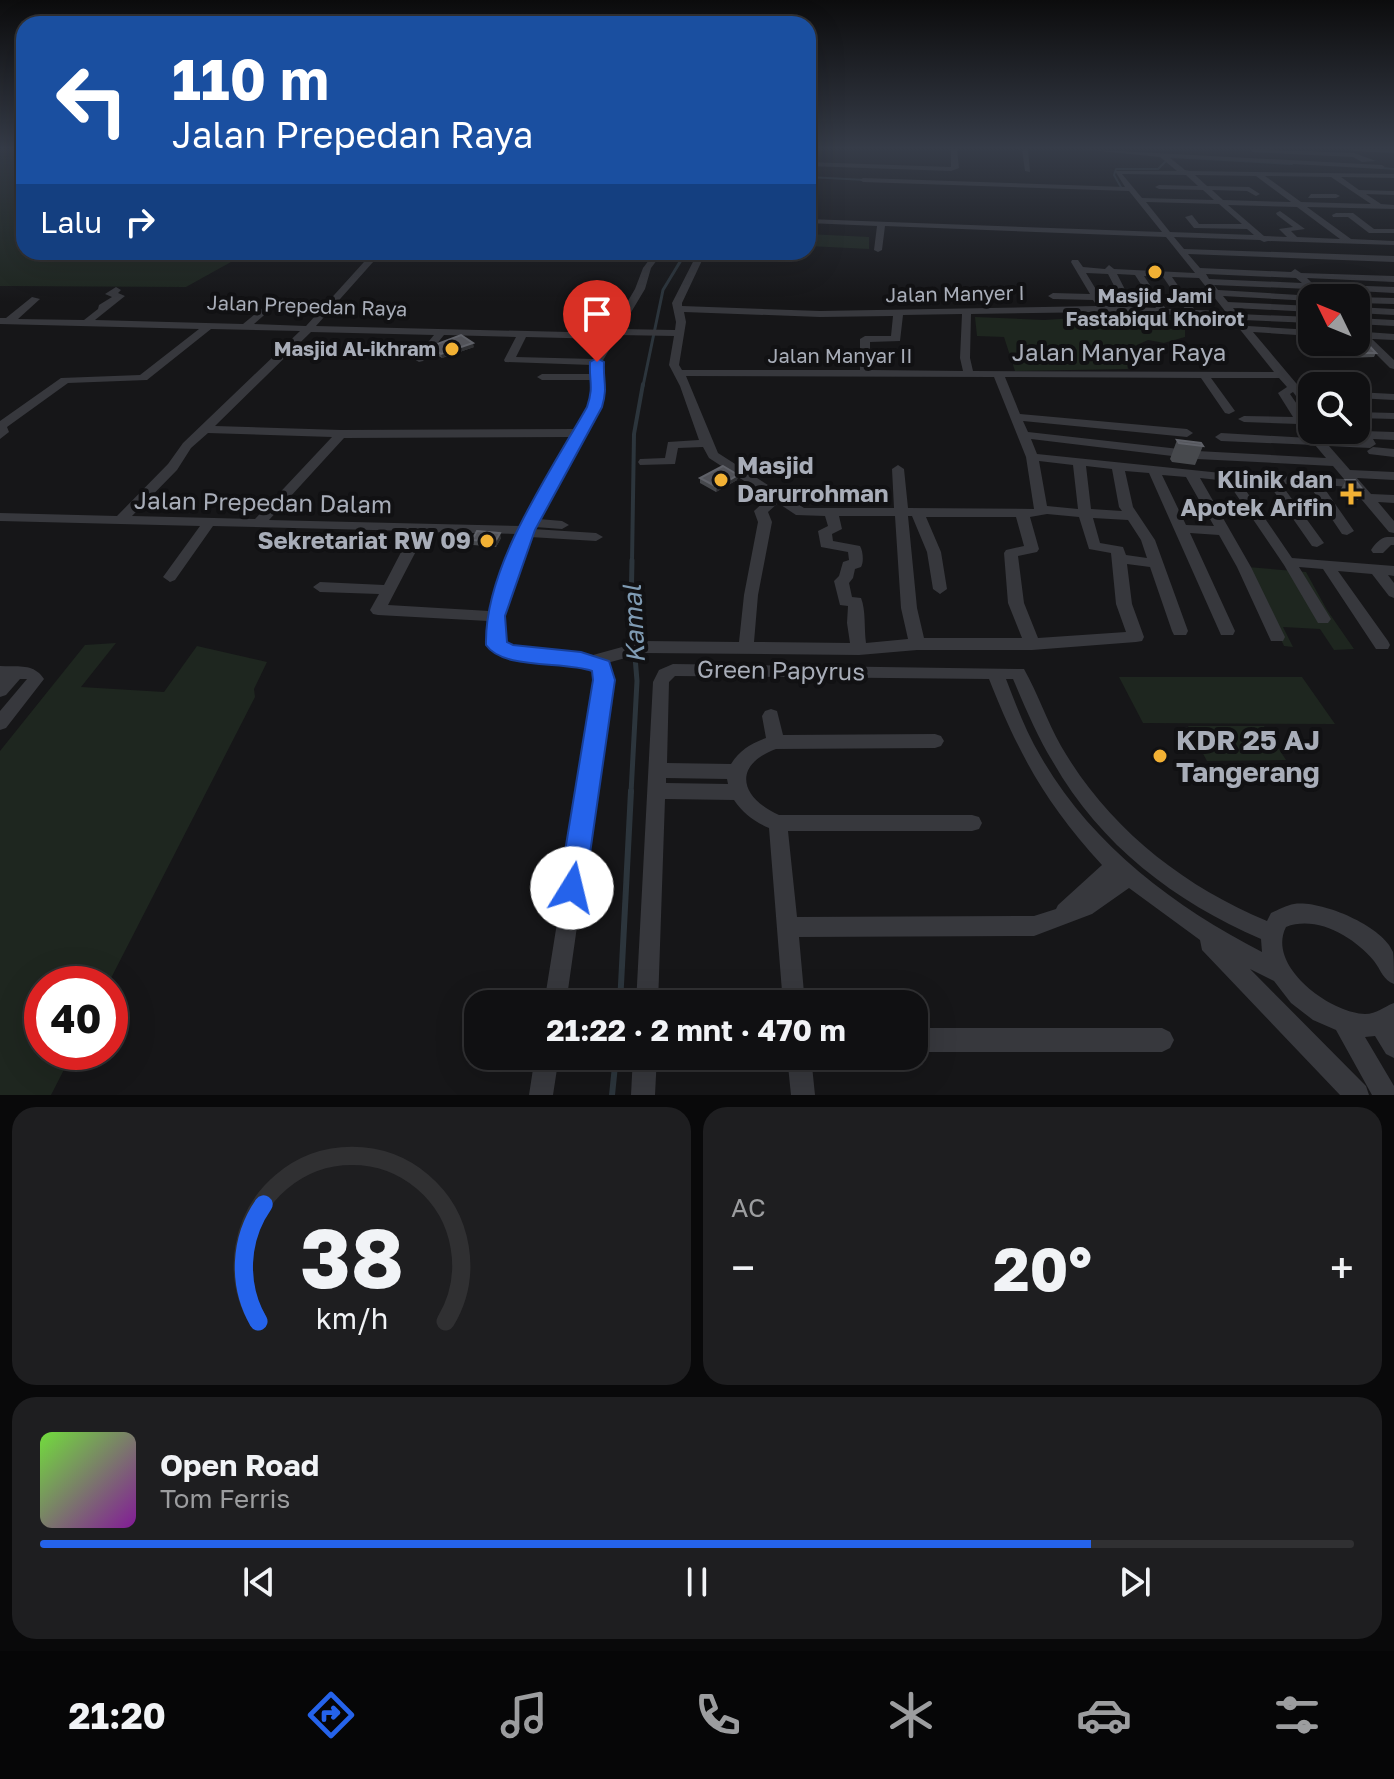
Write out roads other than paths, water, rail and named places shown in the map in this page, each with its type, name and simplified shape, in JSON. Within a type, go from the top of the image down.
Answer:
[{"type":"street","points":[[1141,200],[1281,375],[1298,392]]},
{"type":"street","points":[[1144,200],[1302,205],[1385,200]]},
{"type":"street","points":[[1217,200],[1281,255],[1307,284]]},
{"type":"street","points":[[1295,200],[1350,242],[1393,267]]},
{"type":"street","points":[[1377,200],[1394,207]]},
{"type":"street","points":[[1382,202],[1394,216]]},
{"type":"street","points":[[1149,209],[1240,219]]},
{"type":"street","points":[[1186,214],[1232,212]]},
{"type":"street","points":[[1263,213],[1313,214],[1394,222]]},
{"type":"street","points":[[1280,213],[1301,229],[1283,229],[1296,240]]},
{"type":"street","points":[[1186,214],[1197,226],[1250,227]]},
{"type":"street","points":[[1354,218],[1372,231],[1392,232]]},
{"type":"street","points":[[816,221],[1394,243]]},
{"type":"street","points":[[878,250],[881,224]]},
{"type":"street","points":[[1219,227],[1229,237]]},
{"type":"street","points":[[1184,251],[1375,259]]},
{"type":"street","points":[[120,521],[205,429],[308,329],[371,260]]},
{"type":"street","points":[[653,260],[597,370],[599,396],[527,528],[495,616],[497,645],[508,652],[593,661],[644,647],[859,649],[917,644],[1032,644],[1136,637],[1124,604],[1118,550],[1094,546],[1085,513],[1079,461]]},
{"type":"street","points":[[698,260],[679,297],[677,309],[681,322],[673,360],[682,373],[705,443],[718,460],[801,512],[1040,514],[1041,510],[1132,516]]},
{"type":"street","points":[[1191,261],[1393,267]]},
{"type":"street","points":[[1103,309],[1076,266],[1139,274],[1394,279]]},
{"type":"street","points":[[1109,269],[1131,310]]},
{"type":"street","points":[[1139,274],[1162,310]]},
{"type":"street","points":[[1166,275],[1192,312]]},
{"type":"street","points":[[1204,276],[1298,285]]},
{"type":"street","points":[[1370,289],[1394,290]]},
{"type":"street","points":[[88,321],[105,308],[102,307],[120,296],[110,294],[116,290]]},
{"type":"street","points":[[1217,293],[1298,297]]},
{"type":"street","points":[[1053,296],[1096,297]]},
{"type":"street","points":[[5,321],[35,299]]},
{"type":"street","points":[[245,327],[276,300]]},
{"type":"street","points":[[1370,300],[1394,301]]},
{"type":"street","name":"Jalan Manyer I","points":[[677,309],[820,314],[1103,309],[1232,312]]},
{"type":"street","points":[[1232,312],[1298,310]]},
{"type":"street","points":[[966,311],[968,324],[963,348],[969,374]]},
{"type":"street","points":[[1370,311],[1394,312]]},
{"type":"street","points":[[865,373],[865,339],[896,339],[898,312]]},
{"type":"street","points":[[1232,312],[1298,319]]},
{"type":"street","name":"Jalan Prepedan Raya","points":[[5,321],[522,334],[679,333]]},
{"type":"street","points":[[1370,322],[1394,323]]},
{"type":"street","points":[[0,435],[3,432],[1,426],[65,380],[136,380],[159,367],[210,325]]},
{"type":"street","points":[[1245,329],[1298,332]]},
{"type":"street","points":[[419,359],[441,332]]},
{"type":"street","points":[[522,334],[509,360],[597,370]]},
{"type":"street","points":[[1370,334],[1394,337]]},
{"type":"street","points":[[1370,343],[1393,365]]},
{"type":"street","points":[[1378,350],[1394,350]]},
{"type":"street","points":[[542,377],[597,370]]},
{"type":"street","name":"Jalan Manyar II","points":[[682,373],[998,374]]},
{"type":"street","name":"Jalan Manyar Raya","points":[[1041,510],[1032,457],[998,374],[1281,375]]},
{"type":"street","points":[[1204,375],[1229,411]]},
{"type":"street","points":[[1296,389],[1284,393],[1298,410]]},
{"type":"street","points":[[1370,396],[1394,397]]},
{"type":"street","points":[[1370,415],[1394,416]]},
{"type":"street","points":[[1017,417],[1187,433]]},
{"type":"street","points":[[1244,419],[1298,418]]},
{"type":"street","points":[[205,429],[341,434],[580,433]]},
{"type":"street","points":[[258,524],[341,434]]},
{"type":"street","points":[[1024,435],[1197,455],[1336,462]]},
{"type":"street","points":[[1370,435],[1394,436]]},
{"type":"street","points":[[1221,437],[1298,440]]},
{"type":"street","points":[[644,462],[671,461],[672,445],[705,443]]},
{"type":"street","points":[[1321,444],[1392,524]]},
{"type":"street","points":[[1373,451],[1394,453]]},
{"type":"street","points":[[1032,457],[1231,478],[1313,482],[1394,476]]},
{"type":"street","points":[[1118,466],[1126,507],[1148,540],[1180,631]]},
{"type":"street","points":[[898,469],[910,512],[934,552],[940,589]]},
{"type":"street","points":[[1154,470],[1227,631]]},
{"type":"street","points":[[1191,474],[1224,531],[1277,637]]},
{"type":"street","points":[[1231,478],[1323,619]]},
{"type":"street","points":[[1272,480],[1317,543]]},
{"type":"street","points":[[1313,482],[1347,531]]},
{"type":"street","points":[[746,648],[751,595],[765,522],[761,511],[777,496]]},
{"type":"street","points":[[1369,498],[1394,499]]},
{"type":"street","points":[[831,512],[835,529],[825,531],[826,544],[855,549],[856,564],[848,565],[846,578],[841,581],[845,601],[856,602],[859,649]]},
{"type":"street","points":[[910,512],[909,608],[917,644]]},
{"type":"street","points":[[1022,514],[1032,549],[1011,553],[1016,603],[1032,644]]},
{"type":"street","name":"Jalan Prepedan Dalam","points":[[0,517],[527,528]]},
{"type":"street","points":[[170,577],[209,523]]},
{"type":"street","points":[[527,528],[562,525]]},
{"type":"street","points":[[421,528],[378,610],[495,616]]},
{"type":"street","points":[[527,528],[596,537]]},
{"type":"street","points":[[1182,529],[1224,531]]},
{"type":"street","points":[[1378,550],[1387,541],[1394,541]]},
{"type":"street","points":[[1119,559],[1155,563]]},
{"type":"street","points":[[1288,562],[1394,571]]},
{"type":"street","points":[[1327,565],[1382,645]]},
{"type":"street","points":[[1377,570],[1394,593]]},
{"type":"street","points":[[320,587],[390,590]]},
{"type":"street","points":[[557,990],[604,680],[601,667],[593,661]]},
{"type":"street","name":"Green Papyrus","points":[[648,990],[661,679],[673,670],[995,673]]},
{"type":"street","points":[[0,691],[8,672],[31,673],[36,679],[0,723]]},
{"type":"street","points":[[1271,933],[1199,900],[1152,867],[1122,839],[1083,794],[1059,759],[1018,673],[995,673],[1024,743],[1050,789],[1122,871],[1191,925],[1261,992],[1357,1095]]},
{"type":"street","name":"Green Papyrus","points":[[771,716],[775,742]]},
{"type":"street","points":[[935,741],[775,742],[750,752],[736,772],[738,792],[753,811],[778,823],[972,823]]},
{"type":"street","points":[[657,770],[736,772]]},
{"type":"street","points":[[656,791],[738,792]]},
{"type":"street","points":[[778,823],[793,990]]},
{"type":"street","points":[[788,927],[1034,926],[1102,900],[1122,871]]},
{"type":"street","points":[[1390,962],[1349,927],[1318,915],[1297,914],[1285,918],[1271,933],[1270,951],[1278,972],[1302,1000],[1344,1022],[1364,1026],[1387,1018],[1394,1046]]},
{"type":"street","points":[[1191,925],[1278,972]]},
{"type":"street","points":[[1344,1022],[1385,1095]]},
{"type":"street","points":[[928,1040],[1162,1040]]},
{"type":"street","points":[[541,1095],[545,1070]]},
{"type":"street","points":[[643,1095],[644,1070]]},
{"type":"street","points":[[800,1070],[803,1095]]},
{"type":"waterway","name":"Kamal","points":[[643,386],[663,290],[681,260]]},
{"type":"waterway","name":"Kamal","points":[[632,562],[634,434],[643,384]]},
{"type":"waterway","name":"Kamal","points":[[631,793],[637,681],[631,608],[632,560]]},
{"type":"waterway","name":"Kamal","points":[[621,990],[631,791]]},
{"type":"waterway","name":"Kamal","points":[[612,1095],[615,1070]]},
{"type":"place","name":"Masjid Jami Fastabiqul Khoirot","points":[[1155,272]]},
{"type":"place","name":"Masjid Al-ikhram","points":[[452,349]]},
{"type":"place","name":"Masjid Darurrohman","points":[[721,480]]},
{"type":"place","name":"Klinik dan Apotek Arifin","points":[[1351,494]]},
{"type":"place","name":"Sekretariat RW 09","points":[[487,541]]},
{"type":"place","name":"KDR 25 AJ Tangerang","points":[[1160,756]]}]
